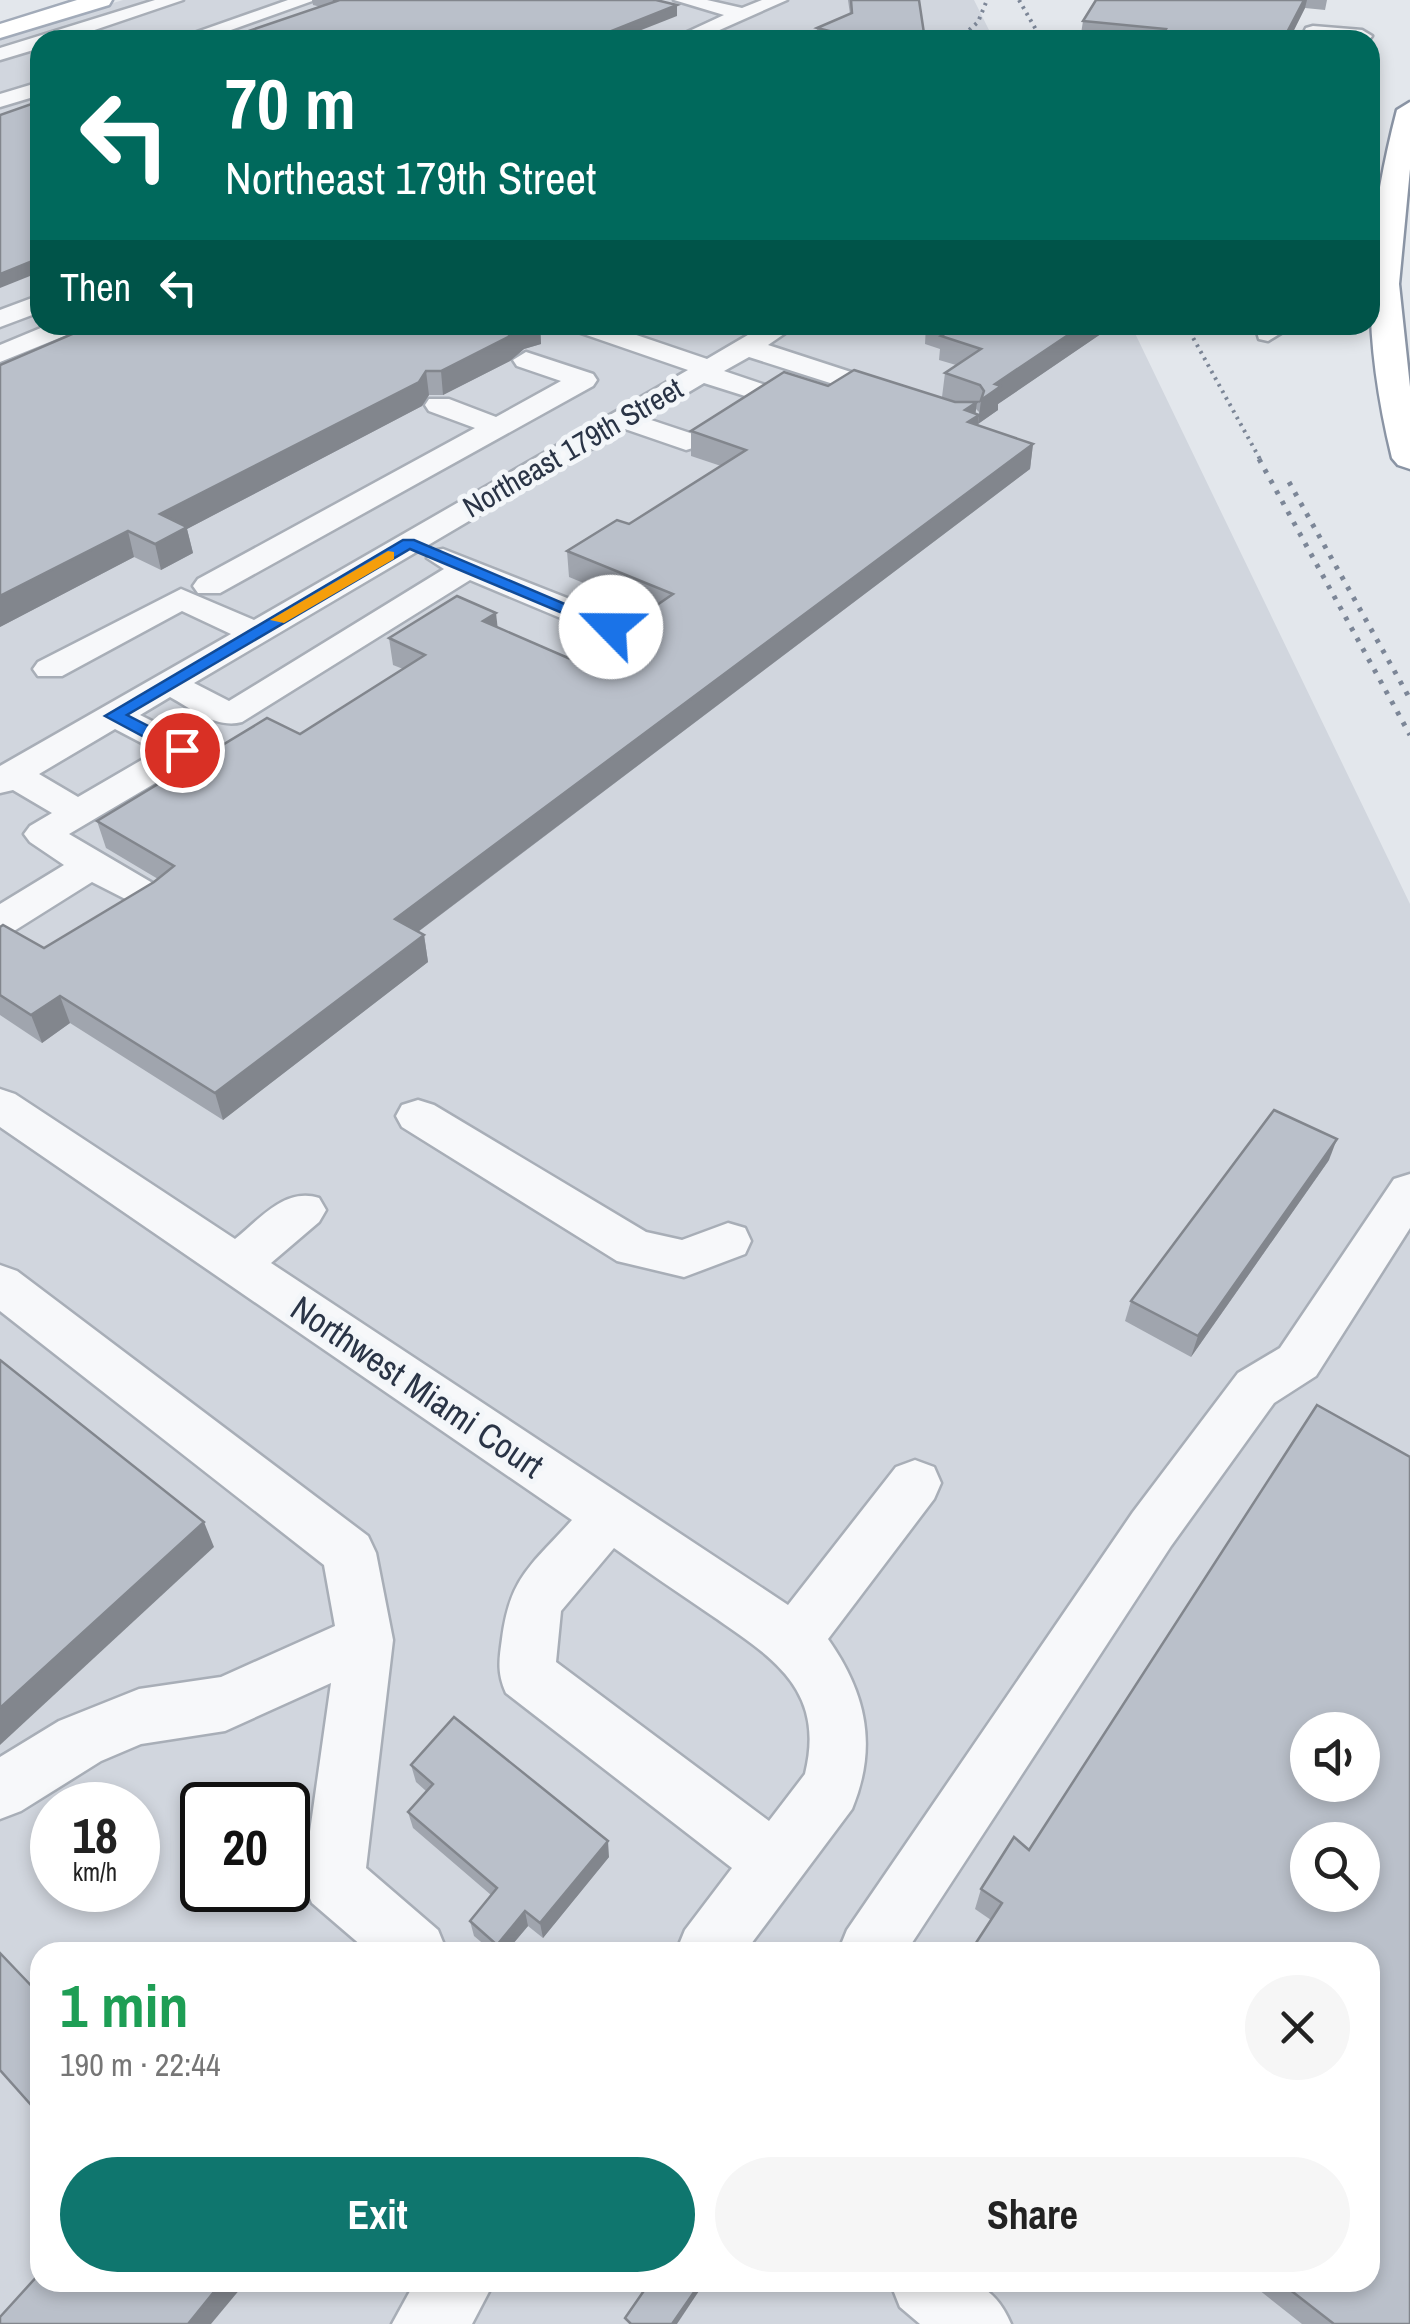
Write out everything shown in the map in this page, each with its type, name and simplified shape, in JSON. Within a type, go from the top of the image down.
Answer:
[{"type":"main road","points":[[1,26],[58,0]]},
{"type":"main road","points":[[1,26],[102,0]]},
{"type":"main road","points":[[1410,110],[1393,180],[1381,276],[1392,388],[1410,458]]},
{"type":"street","points":[[78,30],[174,0]]},
{"type":"street","points":[[214,30],[306,0]]},
{"type":"street","points":[[683,0],[743,14]]},
{"type":"street","points":[[704,30],[778,0]]},
{"type":"street","points":[[0,54],[30,45]]},
{"type":"street","points":[[0,101],[30,91]]},
{"type":"street","points":[[0,319],[30,307]]},
{"type":"street","points":[[0,354],[46,335]]},
{"type":"street","points":[[609,335],[762,393]]},
{"type":"street","name":"Northeast 179th Street","points":[[7,778],[511,484],[617,396],[706,370],[767,335]]},
{"type":"street","points":[[746,347],[926,405]]},
{"type":"street","points":[[526,360],[617,396],[686,441]]},
{"type":"street","points":[[209,586],[498,427],[617,396]]},
{"type":"street","points":[[439,405],[498,427]]},
{"type":"street","points":[[442,458],[511,484]]},
{"type":"street","points":[[299,536],[370,566]]},
{"type":"street","points":[[409,544],[611,627]]},
{"type":"street","points":[[170,683],[230,714],[468,568]]},
{"type":"street","points":[[50,669],[181,600],[256,633]]},
{"type":"street","points":[[114,716],[182,750],[43,834],[147,897]]},
{"type":"street","points":[[7,778],[78,813]]},
{"type":"street","points":[[0,922],[91,865]]},
{"type":"street","name":"Northwest Miami Court","points":[[0,1105],[609,1516],[810,1659]]},
{"type":"street","points":[[418,1116],[634,1248],[684,1259],[728,1241]]},
{"type":"street","points":[[875,1942],[1152,1529],[1256,1388],[1298,1362],[1410,1191]]},
{"type":"street","points":[[236,1266],[303,1210]]},
{"type":"street","points":[[0,1284],[349,1552],[365,1640],[334,1881],[404,1942]]},
{"type":"street","points":[[715,1942],[831,1788],[840,1757],[836,1714],[810,1659],[915,1483]]},
{"type":"street","points":[[609,1516],[534,1602],[526,1674],[774,1863]]},
{"type":"street","points":[[0,1790],[95,1735],[139,1718],[225,1704],[365,1640]]},
{"type":"street","points":[[428,2324],[452,2292]]},
{"type":"street","points":[[937,2292],[975,2324]]},
{"type":"shaded area","points":[[123,0],[974,0],[989,30],[30,30],[30,335],[1136,335],[1410,904],[1410,2324],[0,2324],[0,38]]},
{"type":"building","points":[[333,0],[656,0],[677,5],[614,30],[251,30],[337,1]]},
{"type":"building","points":[[851,0],[919,0],[924,30],[817,28],[852,13]]},
{"type":"building","points":[[1096,0],[1304,0],[1288,30],[1165,30],[1083,21]]},
{"type":"building","points":[[30,104],[30,262],[0,274],[0,115]]},
{"type":"building","points":[[70,335],[510,335],[441,371],[426,371],[419,382],[160,514],[187,527],[155,544],[128,531],[0,596],[0,365]]},
{"type":"building","points":[[1068,335],[995,384],[1001,386],[981,400],[984,391],[980,385],[945,373],[981,349],[941,336]]},
{"type":"building","points":[[854,370],[955,402],[977,402],[965,410],[979,415],[968,422],[1033,444],[395,919],[424,935],[215,1093],[60,996],[31,1015],[0,995],[0,927],[3,925],[44,948],[174,866],[97,821],[267,718],[300,734],[425,655],[389,638],[457,596],[496,613],[483,621],[575,661],[673,594],[567,551],[617,520],[629,524],[746,450],[691,431],[784,372],[828,386]]},
{"type":"building","points":[[1274,1110],[1337,1139],[1198,1336],[1131,1301]]},
{"type":"building","points":[[0,1360],[204,1522],[0,1708]]},
{"type":"building","points":[[1317,1405],[1410,1457],[1410,2324],[1334,2324],[1293,2292],[1380,2292],[1380,1942],[977,1942],[1002,1903],[981,1889],[1014,1837],[1029,1850]]},
{"type":"building","points":[[454,1717],[608,1841],[540,1923],[525,1911],[499,1942],[494,1942],[470,1921],[497,1888],[408,1812],[433,1784],[411,1765]]},
{"type":"building","points":[[0,1953],[30,1984],[30,2104],[0,2070]]},
{"type":"building","points":[[30,2284],[30,2292],[214,2292],[188,2324],[0,2324],[0,2317]]},
{"type":"building","points":[[643,2292],[694,2292],[672,2324],[631,2324],[625,2318]]},
{"type":"railway","points":[[969,30],[978,22],[987,0]]},
{"type":"railway","points":[[1019,0],[1036,30]]},
{"type":"railway","points":[[1192,335],[1261,461]]},
{"type":"railway","points":[[1259,459],[1410,735]]},
{"type":"railway","points":[[1289,482],[1410,699]]},
{"type":"slow traffic","points":[[278,620],[388,556]]},
{"type":"route","points":[[182,750],[114,716],[409,544],[611,627]]}]
